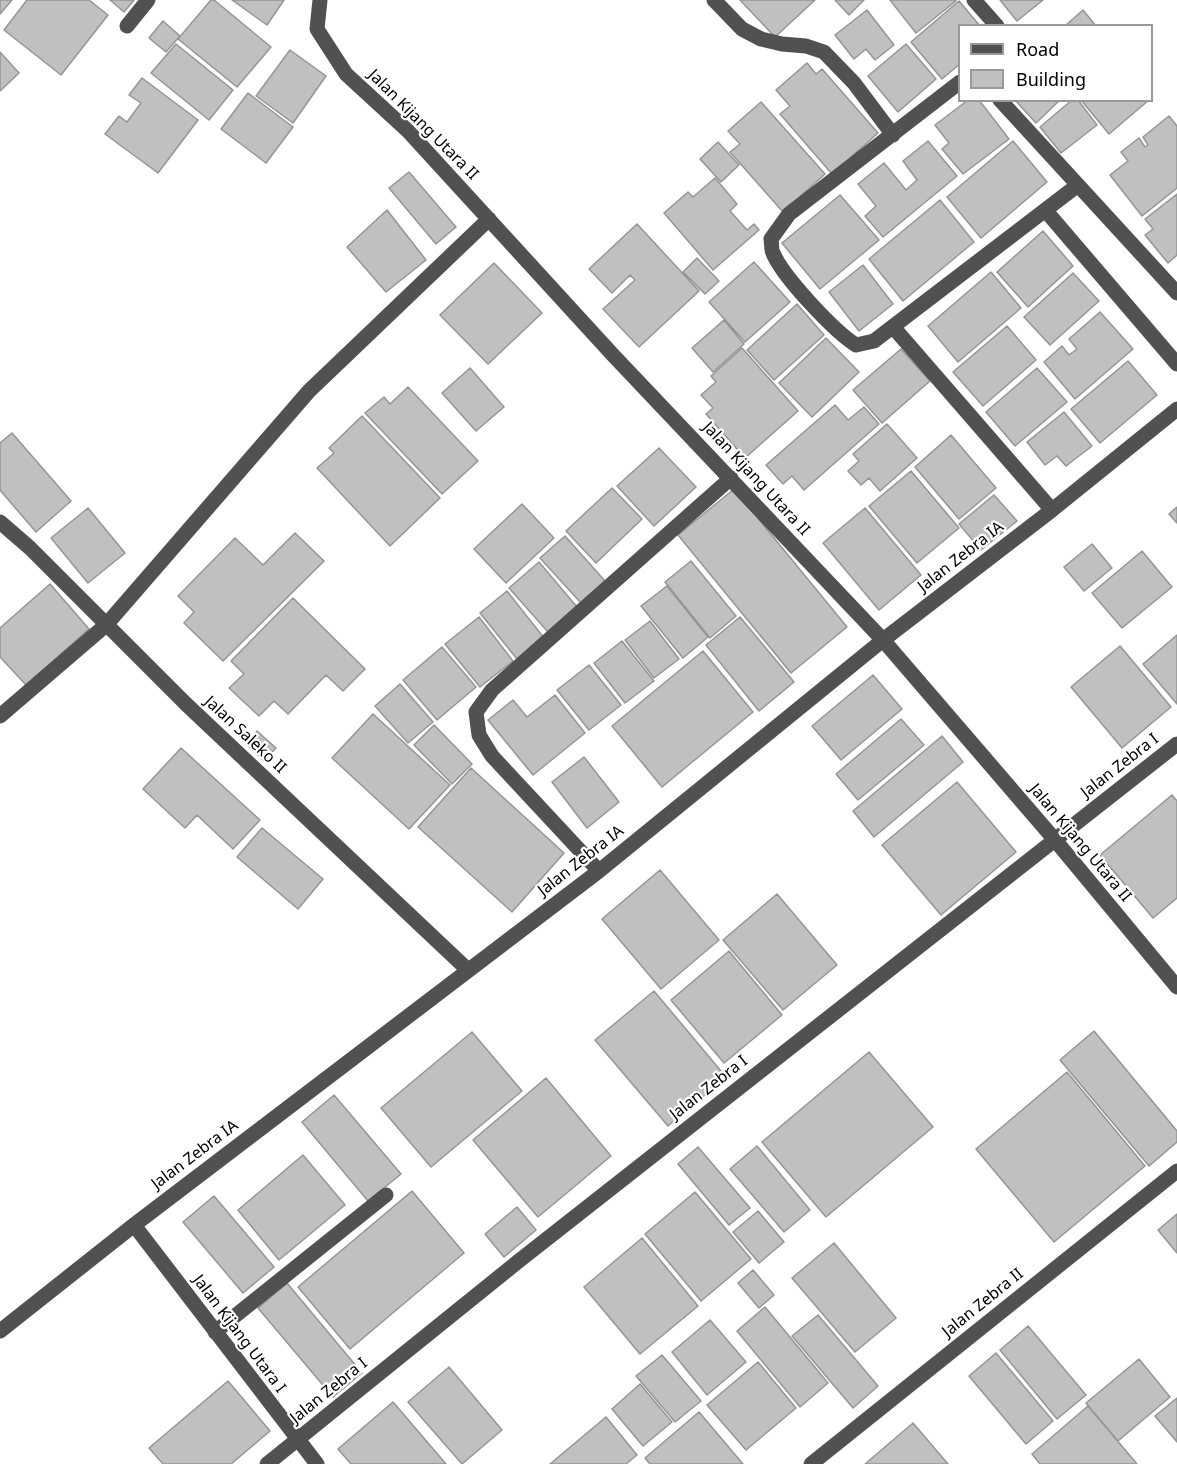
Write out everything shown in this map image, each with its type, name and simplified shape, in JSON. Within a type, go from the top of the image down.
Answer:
[{"type":"street","points":[[127,26],[148,0]]},
{"type":"street","name":"Jalan Kijang Utara II","points":[[320,0],[317,29],[346,74],[408,131],[612,354],[883,640],[1055,840],[1177,987]]},
{"type":"street","points":[[714,0],[742,29],[761,39],[806,46],[824,52],[854,83],[893,135]]},
{"type":"street","points":[[974,0],[995,24]]},
{"type":"street","points":[[958,84],[789,214],[771,239],[772,252],[790,279],[843,336],[856,345],[874,342],[1078,184]]},
{"type":"street","points":[[1002,102],[1177,293]]},
{"type":"street","points":[[1046,211],[1177,363]]},
{"type":"street","points":[[0,716],[106,625],[309,392],[489,219]]},
{"type":"street","points":[[894,328],[1052,510]]},
{"type":"street","name":"Jalan Zebra IA","points":[[0,1331],[134,1225],[599,871],[883,640],[1052,510],[1177,409]]},
{"type":"street","points":[[599,871],[492,756],[479,735],[476,712],[492,690],[731,478]]},
{"type":"street","name":"Jalan Saleko II","points":[[0,522],[30,548],[186,704],[468,970]]},
{"type":"street","name":"Jalan Zebra I","points":[[267,1464],[520,1260],[1177,744]]},
{"type":"street","name":"Jalan Zebra II","points":[[811,1464],[1177,1171]]},
{"type":"street","points":[[215,1332],[386,1195]]},
{"type":"street","name":"Jalan Kijang Utara I","points":[[134,1225],[318,1464]]},
{"type":"building","points":[[0,0],[12,0],[0,14]]},
{"type":"building","points":[[27,0],[89,0],[108,15],[61,75],[4,30]]},
{"type":"building","points":[[110,0],[134,0],[124,12]]},
{"type":"building","points":[[211,0],[214,0],[271,47],[237,87],[178,39]]},
{"type":"building","points":[[232,0],[284,0],[267,25]]},
{"type":"building","points":[[740,0],[815,0],[775,37]]},
{"type":"building","points":[[835,0],[864,0],[849,15]]},
{"type":"building","points":[[890,0],[956,0],[956,1],[916,33]]},
{"type":"building","points":[[1000,0],[1043,0],[1017,21]]},
{"type":"building","points":[[959,1],[978,24],[958,24],[958,66],[942,79],[911,42]]},
{"type":"building","points":[[867,10],[894,45],[875,60],[866,49],[854,59],[835,35]]},
{"type":"building","points":[[1083,10],[1094,24],[1067,24]]},
{"type":"building","points":[[163,21],[180,36],[166,52],[149,38]]},
{"type":"building","points":[[176,44],[233,90],[209,120],[151,73]]},
{"type":"building","points":[[906,44],[936,79],[898,112],[868,76]]},
{"type":"building","points":[[290,50],[326,76],[293,123],[256,96]]},
{"type":"building","points":[[0,52],[19,73],[0,91]]},
{"type":"building","points":[[807,63],[816,74],[822,69],[878,133],[832,174],[780,114],[790,106],[776,90]]},
{"type":"building","points":[[142,78],[198,120],[158,173],[105,134],[119,116],[127,122],[141,103],[129,95]]},
{"type":"building","points":[[248,93],[293,127],[266,163],[221,129]]},
{"type":"building","points":[[761,102],[825,174],[783,212],[730,152],[740,144],[728,131]]},
{"type":"building","points":[[965,102],[981,102],[1009,139],[963,174],[942,149],[949,143],[935,125]]},
{"type":"building","points":[[1017,102],[1058,102],[1036,123]]},
{"type":"building","points":[[1070,102],[1080,102],[1097,125],[1061,153],[1040,127]]},
{"type":"building","points":[[1083,102],[1147,102],[1109,134]]},
{"type":"building","points":[[1169,116],[1177,126],[1177,188],[1142,216],[1110,175],[1128,161],[1121,152],[1139,138],[1145,147],[1148,145],[1143,137]]},
{"type":"building","points":[[928,141],[957,176],[883,237],[865,216],[876,206],[858,184],[884,163],[906,190],[917,180],[903,161]]},
{"type":"building","points":[[1013,141],[1047,182],[981,238],[947,197]]},
{"type":"building","points":[[718,142],[739,165],[721,182],[700,159]]},
{"type":"building","points":[[409,172],[456,227],[436,244],[389,188]]},
{"type":"building","points":[[715,178],[737,204],[730,211],[747,230],[754,224],[759,230],[713,270],[664,213],[688,192],[693,197]]},
{"type":"building","points":[[1177,194],[1177,255],[1168,263],[1145,235],[1153,229],[1145,219]]},
{"type":"building","points":[[840,195],[879,240],[820,289],[782,243]]},
{"type":"building","points":[[940,200],[974,242],[903,301],[869,259]]},
{"type":"building","points":[[387,210],[426,260],[386,292],[347,247]]},
{"type":"building","points":[[637,224],[699,291],[639,347],[603,309],[635,280],[630,275],[612,293],[589,269]]},
{"type":"building","points":[[1043,231],[1073,266],[1028,307],[997,272]]},
{"type":"building","points":[[697,258],[719,281],[705,294],[683,272]]},
{"type":"building","points":[[754,262],[790,302],[745,342],[709,302]]},
{"type":"building","points":[[494,263],[542,313],[488,364],[440,315]]},
{"type":"building","points":[[863,265],[893,304],[859,331],[829,292]]},
{"type":"building","points":[[991,272],[1021,308],[958,362],[928,326]]},
{"type":"building","points":[[1073,273],[1099,301],[1050,345],[1024,317]]},
{"type":"building","points":[[797,304],[824,335],[774,380],[747,350]]},
{"type":"building","points":[[1100,312],[1133,349],[1075,399],[1044,362],[1062,346],[1069,355],[1077,349],[1069,339]]},
{"type":"building","points":[[724,320],[744,344],[713,372],[692,348]]},
{"type":"building","points":[[1007,326],[1036,360],[983,406],[953,372]]},
{"type":"building","points":[[826,338],[859,372],[812,417],[779,383]]},
{"type":"building","points":[[742,348],[798,411],[745,458],[706,414],[713,408],[701,395],[716,382],[711,376]]},
{"type":"building","points":[[901,349],[930,381],[882,423],[853,390]]},
{"type":"building","points":[[1128,361],[1157,395],[1100,443],[1071,409]]},
{"type":"building","points":[[470,368],[504,407],[476,431],[442,393]]},
{"type":"building","points":[[1037,368],[1067,402],[1015,446],[986,412]]},
{"type":"building","points":[[408,387],[478,461],[442,494],[365,413],[384,397],[390,404]]},
{"type":"building","points":[[835,405],[848,420],[864,407],[879,424],[804,490],[792,476],[783,484],[766,465]]},
{"type":"building","points":[[1064,412],[1092,446],[1066,466],[1057,456],[1045,465],[1027,442]]},
{"type":"building","points":[[362,416],[440,498],[390,546],[317,468],[334,453],[329,448]]},
{"type":"building","points":[[887,424],[917,458],[880,491],[869,478],[861,485],[848,471],[859,461],[853,454]]},
{"type":"building","points":[[12,433],[71,501],[36,532],[0,490],[0,443]]},
{"type":"building","points":[[951,435],[996,488],[959,519],[915,467]]},
{"type":"building","points":[[659,448],[696,487],[654,526],[617,486]]},
{"type":"building","points":[[911,471],[959,528],[917,563],[869,506]]},
{"type":"building","points":[[612,488],[642,519],[596,563],[566,531]]},
{"type":"building","points":[[734,489],[847,627],[791,673],[678,535]]},
{"type":"building","points":[[994,495],[1017,521],[981,550],[959,524]]},
{"type":"building","points":[[522,504],[554,538],[506,583],[474,549]]},
{"type":"building","points":[[1177,507],[1177,523],[1169,514]]},
{"type":"building","points":[[88,508],[125,553],[88,583],[51,538]]},
{"type":"building","points":[[865,508],[921,575],[879,610],[823,543]]},
{"type":"building","points":[[295,533],[324,561],[223,661],[184,623],[194,612],[178,596],[235,538],[263,565]]},
{"type":"building","points":[[565,536],[605,581],[581,603],[540,558]]},
{"type":"building","points":[[1092,544],[1112,568],[1084,591],[1064,567]]},
{"type":"building","points":[[1142,551],[1172,587],[1122,628],[1092,593]]},
{"type":"building","points":[[691,561],[736,616],[710,638],[665,582]]},
{"type":"building","points":[[539,562],[577,607],[548,632],[509,588]]},
{"type":"building","points":[[50,584],[89,629],[26,685],[0,657],[0,628]]},
{"type":"building","points":[[667,586],[708,637],[683,658],[641,606]]},
{"type":"building","points":[[507,591],[544,638],[517,659],[480,613]]},
{"type":"building","points":[[293,598],[365,669],[343,691],[326,675],[288,714],[274,701],[259,716],[229,688],[244,674],[231,661]]},
{"type":"building","points":[[479,617],[513,661],[480,687],[445,644]]},
{"type":"building","points":[[740,617],[794,682],[759,711],[706,645]]},
{"type":"building","points":[[650,621],[679,659],[654,678],[625,640]]},
{"type":"building","points":[[1177,635],[1177,704],[1143,664]]},
{"type":"building","points":[[622,641],[654,681],[625,703],[594,663]]},
{"type":"building","points":[[1120,646],[1171,707],[1122,748],[1071,687]]},
{"type":"building","points":[[442,647],[476,687],[437,720],[403,680]]},
{"type":"building","points":[[703,651],[753,712],[662,787],[612,726]]},
{"type":"building","points":[[589,665],[621,705],[589,730],[557,690]]},
{"type":"building","points":[[873,675],[902,709],[841,760],[812,726]]},
{"type":"building","points":[[400,684],[433,722],[408,743],[375,706]]},
{"type":"building","points":[[555,695],[585,733],[533,775],[488,720],[513,700],[527,717]]},
{"type":"building","points":[[373,714],[450,785],[409,829],[332,758]]},
{"type":"building","points":[[901,719],[924,745],[858,800],[836,774]]},
{"type":"building","points":[[434,725],[472,764],[452,784],[414,745]]},
{"type":"building","points":[[257,731],[276,748],[264,761],[246,744]]},
{"type":"building","points":[[942,736],[963,762],[874,837],[853,811]]},
{"type":"building","points":[[181,748],[260,820],[233,849],[197,815],[185,828],[143,789]]},
{"type":"building","points":[[584,757],[619,802],[587,828],[552,782]]},
{"type":"building","points":[[471,768],[564,853],[512,912],[418,827]]},
{"type":"building","points":[[957,782],[1016,852],[941,915],[882,845]]},
{"type":"building","points":[[1172,795],[1177,801],[1177,898],[1153,918],[1100,855]]},
{"type":"building","points":[[262,828],[323,879],[298,909],[237,857]]},
{"type":"building","points":[[660,870],[719,940],[661,989],[602,919]]},
{"type":"building","points":[[777,894],[837,965],[783,1010],[723,940]]},
{"type":"building","points":[[729,951],[782,1015],[724,1063],[671,1000]]},
{"type":"building","points":[[654,991],[726,1077],[668,1126],[595,1040]]},
{"type":"building","points":[[1094,1031],[1177,1131],[1177,1142],[1149,1166],[1060,1060]]},
{"type":"building","points":[[472,1032],[522,1091],[431,1167],[381,1108]]},
{"type":"building","points":[[869,1052],[933,1127],[826,1217],[762,1142]]},
{"type":"building","points":[[1067,1072],[1145,1166],[1054,1242],[976,1149]]},
{"type":"building","points":[[546,1078],[611,1156],[538,1217],[473,1140]]},
{"type":"building","points":[[334,1095],[401,1174],[368,1201],[302,1122]]},
{"type":"building","points":[[757,1146],[810,1210],[784,1232],[730,1169]]},
{"type":"building","points":[[698,1147],[750,1208],[729,1225],[678,1164]]},
{"type":"building","points":[[303,1155],[345,1205],[279,1260],[238,1210]]},
{"type":"building","points":[[412,1191],[464,1253],[350,1349],[298,1287]]},
{"type":"building","points":[[695,1192],[751,1259],[701,1301],[645,1234]]},
{"type":"building","points":[[214,1196],[274,1267],[243,1293],[183,1222]]},
{"type":"building","points":[[517,1207],[536,1230],[504,1257],[485,1234]]},
{"type":"building","points":[[758,1211],[784,1242],[759,1263],[733,1232]]},
{"type":"building","points":[[1177,1214],[1177,1253],[1158,1230]]},
{"type":"building","points":[[642,1238],[698,1306],[640,1354],[584,1287]]},
{"type":"building","points":[[834,1243],[896,1318],[855,1352],[792,1278]]},
{"type":"building","points":[[753,1270],[774,1295],[759,1308],[738,1283]]},
{"type":"building","points":[[287,1283],[362,1373],[333,1397],[258,1308]]},
{"type":"building","points":[[765,1307],[828,1383],[800,1407],[737,1331]]},
{"type":"building","points":[[818,1315],[878,1386],[853,1408],[792,1336]]},
{"type":"building","points":[[710,1320],[746,1362],[707,1395],[672,1352]]},
{"type":"building","points":[[1028,1326],[1086,1395],[1057,1419],[1000,1350]]},
{"type":"building","points":[[996,1353],[1053,1421],[1026,1444],[969,1376]]},
{"type":"building","points":[[662,1355],[701,1401],[675,1422],[636,1376]]},
{"type":"building","points":[[1139,1359],[1170,1397],[1118,1441],[1086,1403]]},
{"type":"building","points":[[758,1362],[796,1408],[746,1450],[707,1405]]},
{"type":"building","points":[[449,1367],[502,1430],[462,1464],[408,1402]]},
{"type":"building","points":[[228,1381],[270,1431],[231,1464],[163,1464],[149,1448]]},
{"type":"building","points":[[640,1384],[672,1422],[643,1446],[612,1409]]},
{"type":"building","points":[[1177,1398],[1177,1442],[1155,1416]]},
{"type":"building","points":[[393,1402],[446,1464],[351,1464],[338,1449]]},
{"type":"building","points":[[1088,1406],[1137,1464],[1040,1464],[1032,1454]]},
{"type":"building","points":[[699,1412],[743,1464],[650,1464],[645,1458]]},
{"type":"building","points":[[606,1417],[637,1455],[626,1464],[550,1464]]},
{"type":"building","points":[[913,1423],[948,1464],[865,1464]]}]
